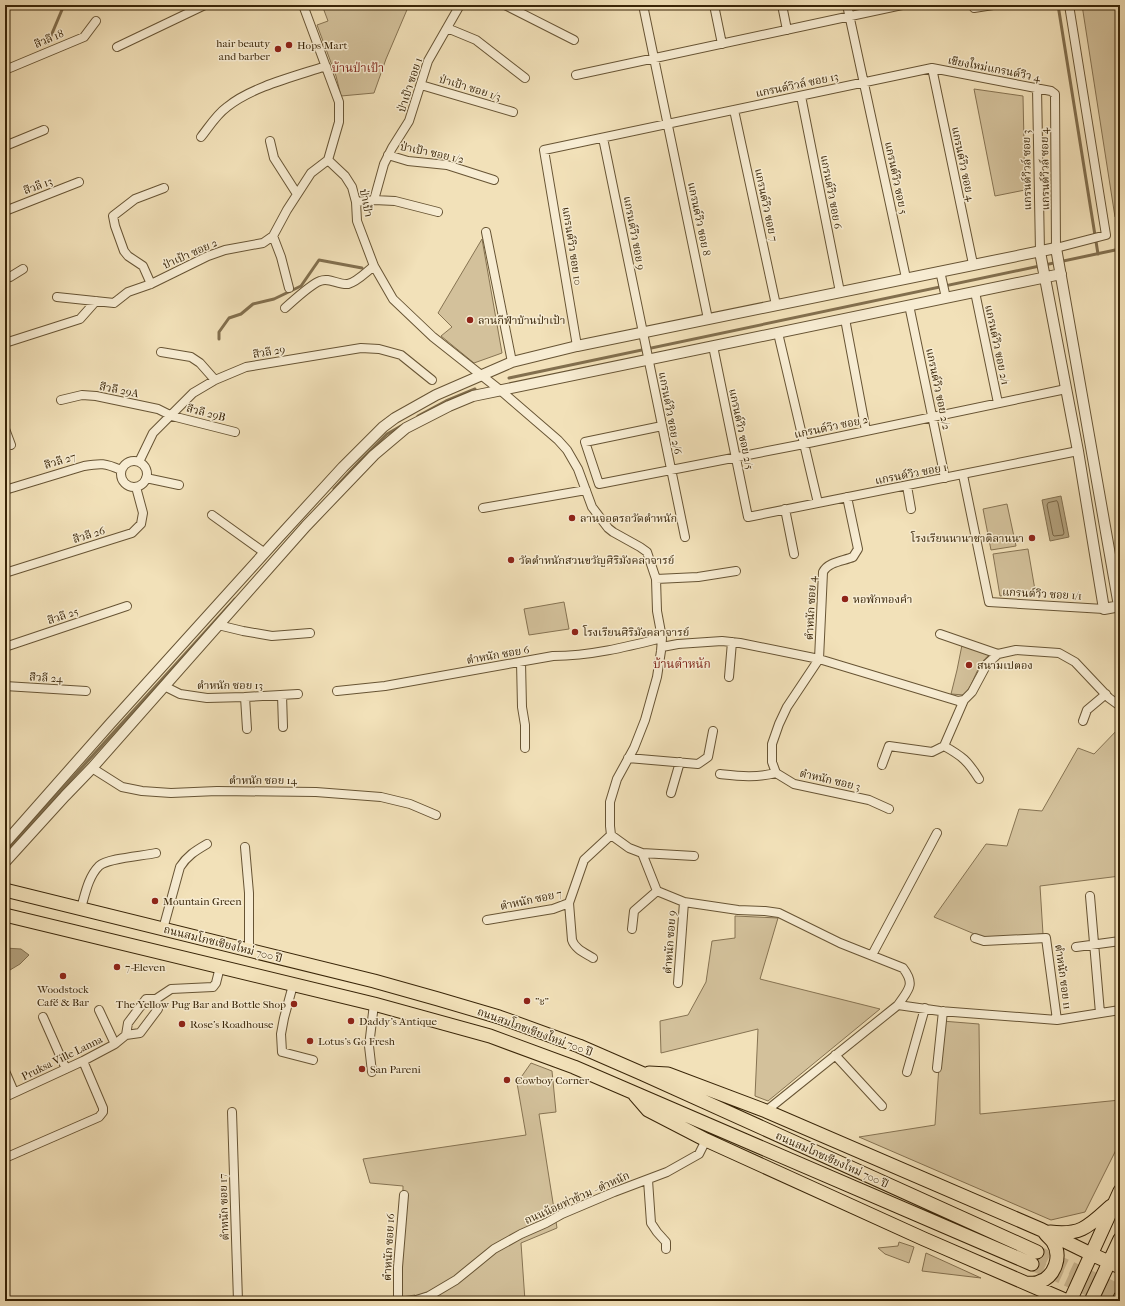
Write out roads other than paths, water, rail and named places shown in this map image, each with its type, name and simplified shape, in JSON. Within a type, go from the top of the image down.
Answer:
[{"type":"main road","name":"ถนนสมโภชเชียงใหม่ 700 ปี","points":[[5,890],[438,998],[579,1046],[641,1073],[1034,1258],[574,1067],[490,1036],[374,1004],[5,914]]},
{"type":"main road","points":[[641,1073],[668,1074],[766,1111],[1042,1230],[1115,1264]]},
{"type":"main road","points":[[632,1092],[648,1110],[706,1140],[924,1239],[1069,1301],[1118,1197]]},
{"type":"main road","points":[[1042,1230],[1059,1233],[1079,1231],[1089,1225],[1118,1197]]},
{"type":"main road","points":[[1020,1281],[1033,1283],[1041,1282],[1052,1271],[1057,1262],[1057,1252],[1053,1242],[1042,1230]]},
{"type":"main road","points":[[1091,1301],[1115,1264],[1120,1239]]},
{"type":"main road","points":[[1020,1281],[1030,1290],[1038,1301]]},
{"type":"street","points":[[117,47],[204,5]]},
{"type":"street","points":[[289,288],[281,257],[273,236],[287,210],[311,173],[328,160],[339,122],[339,102],[303,5]]},
{"type":"street","name":"ป่าเป้า ซอย 1","points":[[374,200],[388,155],[409,122],[428,62],[460,5]]},
{"type":"street","points":[[505,5],[574,40]]},
{"type":"street","points":[[643,5],[655,58],[667,124]]},
{"type":"street","points":[[714,5],[722,44]]},
{"type":"street","points":[[782,5],[787,30]]},
{"type":"street","name":"แกรนด์วิว ซอย 5","points":[[848,5],[906,278]]},
{"type":"street","points":[[576,75],[902,5]]},
{"type":"street","points":[[974,8],[993,5]]},
{"type":"street","points":[[5,862],[92,768],[164,686],[265,553],[343,468],[384,427],[395,418],[416,406],[480,375],[512,362],[577,346],[643,335],[708,319],[906,278],[940,275],[973,264],[1057,251],[1106,235],[1069,5]]},
{"type":"street","name":"สีวลี 18","points":[[5,70],[84,37],[96,21]]},
{"type":"street","points":[[447,28],[476,40],[525,78]]},
{"type":"street","points":[[201,137],[216,117],[227,106],[246,94],[290,77],[326,66]]},
{"type":"street","name":"แกรนด์วิวล์ ซอย 13","points":[[544,150],[932,68]]},
{"type":"street","name":"เชียงใหม่แกรนด์วิว 4","points":[[932,68],[1051,91]]},
{"type":"street","name":"แกรนด์วิว ซอย 4","points":[[932,68],[973,264]]},
{"type":"street","name":"ป่าเป้า ซอย 1/3","points":[[421,85],[512,112]]},
{"type":"street","name":"แกรนด์วิวล์ ซอย 3","points":[[1037,88],[1041,254]]},
{"type":"street","name":"แกรนด์วิวล์ ซอย 4","points":[[1051,91],[1055,94],[1057,251]]},
{"type":"street","name":"แกรนด์วิว ซอย 6","points":[[801,96],[840,292]]},
{"type":"street","name":"แกรนด์วิว ซอย 7","points":[[734,110],[776,305]]},
{"type":"street","name":"แกรนด์วิว ซอย 8","points":[[667,124],[708,319]]},
{"type":"street","points":[[5,146],[44,130]]},
{"type":"street","name":"แกรนด์วิว ซอย 9","points":[[603,138],[648,355]]},
{"type":"street","points":[[270,141],[274,158],[297,194]]},
{"type":"street","name":"แกรนด์วิว ซอย 10","points":[[544,150],[577,346]]},
{"type":"street","name":"ป่าเป้า ซอย 1/2","points":[[388,155],[408,161],[447,165],[494,180]]},
{"type":"street","name":"ป่าเป้า","points":[[328,160],[345,176],[352,187],[356,202],[357,221],[374,266],[393,299],[433,337],[500,390],[558,440],[567,450],[578,469],[592,507],[608,528],[640,546],[647,552],[656,579],[657,611],[662,638],[662,647],[657,677],[647,712],[634,748],[617,779],[610,802],[611,835]]},
{"type":"street","name":"สีวลี 13","points":[[5,211],[79,182]]},
{"type":"street","points":[[152,284],[143,266],[128,256],[124,251],[113,216],[135,199],[164,188]]},
{"type":"street","points":[[356,202],[374,200],[396,201],[438,212]]},
{"type":"street","points":[[486,232],[512,362]]},
{"type":"street","name":"ป่าเป้า ซอย 2","points":[[57,297],[114,303],[128,292],[152,284],[208,256],[224,250],[263,243],[273,236]]},
{"type":"street","points":[[1041,254],[1078,451],[1104,608],[1119,606],[1057,251]]},
{"type":"street","points":[[284,308],[318,282],[327,280],[342,284],[349,284],[374,266]]},
{"type":"street","points":[[5,278],[10,277],[23,269]]},
{"type":"street","points":[[5,843],[110,724],[211,626],[251,590],[306,526],[374,455],[406,428],[449,406],[473,396],[648,355],[712,346],[778,333],[910,305],[945,293],[975,292],[1061,271]]},
{"type":"street","points":[[940,275],[945,293]]},
{"type":"street","name":"แกรนด์วิว ซอย 2/1","points":[[975,292],[998,403]]},
{"type":"street","points":[[5,343],[80,319],[96,302]]},
{"type":"street","name":"แกรนด์วิว ซอย 2/2","points":[[910,305],[945,478]]},
{"type":"street","points":[[845,319],[866,431]]},
{"type":"street","points":[[778,333],[818,503]]},
{"type":"street","name":"แกรนด์วิว ซอย 2/5","points":[[712,346],[748,517]]},
{"type":"street","name":"สีวลี 29","points":[[139,462],[153,434],[194,393],[215,380],[246,367],[361,348],[379,349],[400,355],[432,380]]},
{"type":"street","points":[[161,352],[191,357],[200,363],[215,380]]},
{"type":"street","name":"แกรนด์วิว ซอย 2/6","points":[[648,355],[670,470],[685,537]]},
{"type":"street","name":"แกรนด์วิว ซอย 2","points":[[662,426],[585,442],[600,484],[804,444],[1066,389]]},
{"type":"street","name":"สีวลี 29A","points":[[61,400],[82,395],[96,396],[158,409],[172,416]]},
{"type":"street","name":"สีวลี 29B","points":[[172,416],[235,432]]},
{"type":"street","points":[[5,429],[11,445]]},
{"type":"street","name":"แกรนด์วิว ซอย 1","points":[[748,517],[1078,451]]},
{"type":"street","points":[[131,461],[139,462],[146,468],[146,478],[141,485],[136,487],[127,486],[121,479],[121,470],[131,461]]},
{"type":"street","name":"สีวลี 27","points":[[5,490],[95,464],[108,464],[121,470]]},
{"type":"street","name":"แกรนด์วิว ซอย 1/1","points":[[963,475],[989,602],[1104,608]]},
{"type":"street","points":[[146,478],[179,485]]},
{"type":"street","points":[[907,486],[911,509]]},
{"type":"street","name":"สีวลี 26","points":[[5,573],[132,533],[141,524],[143,513],[136,487]]},
{"type":"street","points":[[483,508],[586,490]]},
{"type":"street","name":"ตำหนัก ซอย 4","points":[[819,658],[824,569],[831,564],[853,557],[856,555],[858,549],[847,497]]},
{"type":"street","points":[[785,510],[794,554]]},
{"type":"street","points":[[212,515],[265,553]]},
{"type":"street","points":[[656,579],[698,577],[736,571]]},
{"type":"street","name":"สีวลี 25","points":[[5,647],[127,606]]},
{"type":"street","points":[[211,626],[272,636],[310,633]]},
{"type":"street","points":[[940,634],[998,654]]},
{"type":"street","name":"ตำหนัก ซอย 6","points":[[338,691],[385,686],[553,656],[573,656],[616,650],[662,638]]},
{"type":"street","points":[[662,647],[722,641],[732,642],[819,658],[958,701],[964,700]]},
{"type":"street","points":[[729,677],[732,642]]},
{"type":"street","points":[[882,765],[889,746],[932,752],[944,746],[964,700],[972,692],[987,664],[998,654],[1016,650],[1058,653],[1075,662],[1109,698],[1120,706]]},
{"type":"street","points":[[720,774],[751,777],[776,773],[772,762],[772,744],[779,724],[787,706],[819,658]]},
{"type":"street","points":[[521,662],[525,748]]},
{"type":"street","name":"สีวลี 24","points":[[5,686],[86,691]]},
{"type":"street","name":"ตำหนัก ซอย 13","points":[[164,686],[180,694],[200,697],[245,697],[298,694]]},
{"type":"street","points":[[1083,721],[1087,710],[1106,694]]},
{"type":"street","points":[[282,695],[283,727]]},
{"type":"street","points":[[245,697],[246,729]]},
{"type":"street","points":[[628,758],[698,764],[708,756],[714,731]]},
{"type":"street","points":[[944,746],[965,759],[971,765],[979,779]]},
{"type":"street","points":[[671,793],[680,762]]},
{"type":"street","name":"ตำหนัก ซอย 14","points":[[92,768],[122,787],[142,791],[171,793],[217,791],[316,792],[374,796],[410,804],[436,815]]},
{"type":"street","name":"ตำหนัก ซอย 3","points":[[776,773],[794,784],[869,800],[889,809]]},
{"type":"street","points":[[872,955],[937,833]]},
{"type":"street","points":[[611,835],[629,848],[642,853],[694,856]]},
{"type":"street","name":"ตำหนัก ซอย 7","points":[[487,920],[553,909],[569,903],[584,860],[611,835]]},
{"type":"street","points":[[163,929],[180,867],[189,855],[206,844]]},
{"type":"street","points":[[245,846],[249,893],[249,950]]},
{"type":"street","points":[[81,908],[92,876],[100,866],[113,860],[156,853]]},
{"type":"street","points":[[642,853],[657,891],[684,902],[738,910],[779,913],[840,943],[903,968],[909,975],[911,982],[908,990],[898,1005],[766,1111]]},
{"type":"street","points":[[632,929],[634,911],[657,891]]},
{"type":"street","points":[[1090,896],[1100,1013]]},
{"type":"street","name":"ตำหนัก ซอย 9","points":[[678,983],[684,902]]},
{"type":"street","points":[[569,903],[573,944],[593,958]]},
{"type":"street","name":"ตำหนัก ซอย 11","points":[[975,938],[984,941],[1046,938],[1057,1020]]},
{"type":"street","points":[[1076,947],[1120,941]]},
{"type":"street","points":[[126,1035],[128,1023],[146,999],[156,999],[172,989],[213,987],[216,983],[220,967]]},
{"type":"street","points":[[293,985],[281,1034],[282,1052],[313,1060]]},
{"type":"street","name":"Pruksa Ville Lanna","points":[[5,1097],[83,1061],[115,1044],[126,1035],[140,1033],[158,1009],[156,999]]},
{"type":"street","points":[[372,1072],[369,1046],[374,1004]]},
{"type":"street","points":[[898,1005],[944,1011],[1057,1020],[1120,1010]]},
{"type":"street","points":[[907,1072],[925,1008]]},
{"type":"street","points":[[99,1010],[115,1044]]},
{"type":"street","points":[[936,1068],[944,1011]]},
{"type":"street","points":[[43,1017],[66,1069]]},
{"type":"street","points":[[835,1055],[882,1106]]},
{"type":"street","points":[[5,1158],[99,1117],[103,1112],[103,1108],[83,1061]]},
{"type":"street","points":[[5,1071],[14,1092]]},
{"type":"street","name":"ตำหนัก ซอย 17","points":[[232,1112],[238,1301]]},
{"type":"street","name":"ถนนน้อยท่าข้าม - ตำหนัก","points":[[413,1301],[429,1296],[456,1280],[494,1249],[521,1234],[562,1214],[667,1172],[699,1154],[706,1140]]},
{"type":"street","points":[[648,1180],[651,1223],[666,1242],[666,1249]]},
{"type":"street","name":"ตำหนัก ซอย 16","points":[[398,1301],[398,1267],[404,1195]]},
{"type":"water","points":[[1061,496],[1069,537],[1050,541],[1042,500]]},
{"type":"water","points":[[5,948],[21,949],[29,955],[20,964],[5,973]]},
{"type":"waterway","points":[[48,43],[64,5]]},
{"type":"waterway","points":[[1058,5],[1098,254]]},
{"type":"waterway","points":[[509,378],[1120,249]]},
{"type":"waterway","points":[[219,339],[219,332],[229,318],[241,314],[253,304],[274,299],[301,286],[319,260],[362,268]]},
{"type":"waterway","points":[[418,416],[446,401],[475,389]]},
{"type":"waterway","points":[[334,489],[387,434],[401,426]]},
{"type":"waterway","points":[[5,852],[235,599]]},
{"type":"tunnel","points":[[1037,1252],[1120,1291]]},
{"type":"tunnel","points":[[1032,1264],[1114,1301]]},
{"type":"place","name":"Hops Mart","points":[[289,45]]},
{"type":"place","name":"hair beauty and barber","points":[[278,49]]},
{"type":"place","name":"ลานกีฬาบ้านป่าเป้า","points":[[470,320]]},
{"type":"place","name":"ลานจอดรถวัดตำหนัก","points":[[572,518]]},
{"type":"place","name":"โรงเรียนนานาชาติลานนา","points":[[1032,538]]},
{"type":"place","name":"วัดตำหนักสวนขวัญศิริมังคลาจารย์","points":[[511,560]]},
{"type":"place","name":"หอพักทองคำ","points":[[845,599]]},
{"type":"place","name":"โรงเรียนศิริมังคลาจารย์","points":[[575,632]]},
{"type":"place","name":"สนามเปตอง","points":[[969,665]]},
{"type":"place","name":"Mountain Green","points":[[155,901]]},
{"type":"place","name":"7-Eleven","points":[[117,967]]},
{"type":"place","name":"Woodstock Café & Bar","points":[[63,976]]},
{"type":"place","name":"\"ะ\"","points":[[527,1001]]},
{"type":"place","name":"The Yellow Pug Bar and Bottle Shop","points":[[294,1004]]},
{"type":"place","name":"Daddy's Antique","points":[[351,1021]]},
{"type":"place","name":"Rose's Roadhouse","points":[[182,1024]]},
{"type":"place","name":"Lotus's Go Fresh","points":[[310,1041]]},
{"type":"place","name":"San Pareni","points":[[362,1069]]},
{"type":"place","name":"Cowboy Corner","points":[[507,1080]]},
{"type":"district","name":"บ้านป่าเป้า","points":[[358,68]]},
{"type":"district","name":"บ้านตำหนัก","points":[[682,664]]}]
